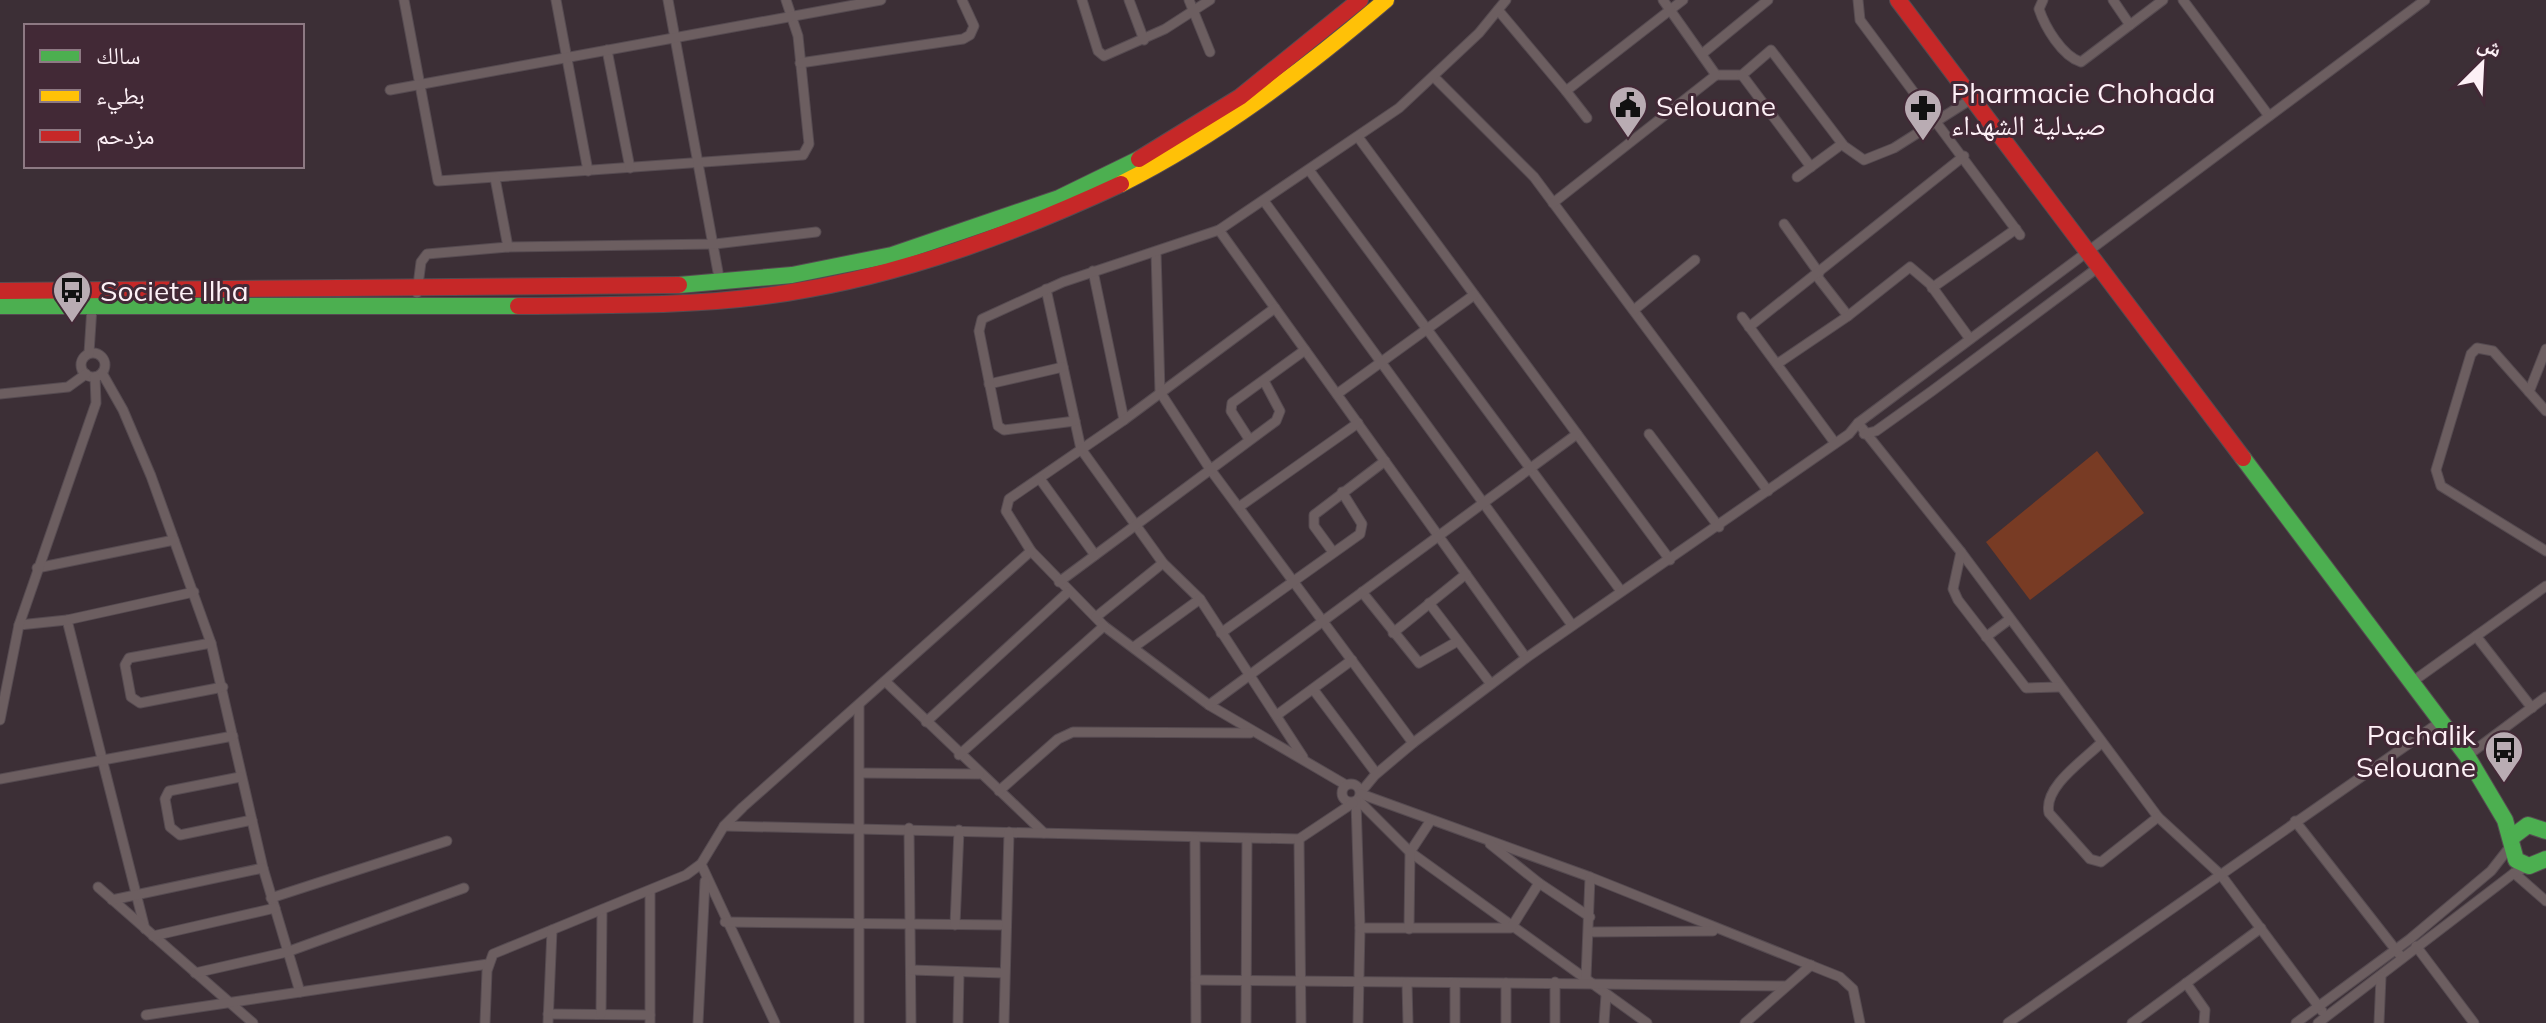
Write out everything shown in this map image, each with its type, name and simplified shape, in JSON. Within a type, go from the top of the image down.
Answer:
[{"type":"highway","points":[[0,306],[92,307],[416,298],[720,283],[819,270],[885,257],[1012,216],[1091,182],[1211,116],[1319,38],[1360,0]]},
{"type":"highway","points":[[0,291],[623,304],[776,295],[889,272],[957,253],[1074,206],[1160,164],[1297,77],[1386,0]]},
{"type":"highway","points":[[1898,0],[2467,756],[2496,800],[2516,860],[2534,868]]},
{"type":"highway","points":[[2496,800],[2538,825],[2511,842]]},
{"type":"street","points":[[404,0],[438,181],[797,157],[806,153],[809,144],[800,63],[793,16],[786,0]]},
{"type":"street","points":[[556,0],[588,171]]},
{"type":"street","points":[[668,0],[720,283]]},
{"type":"street","points":[[390,90],[676,39],[851,3],[881,0]]},
{"type":"street","points":[[800,63],[963,39],[970,35],[974,26],[962,0]]},
{"type":"street","points":[[1082,0],[1101,54],[1108,56],[1144,40],[1195,12],[1210,0]]},
{"type":"street","points":[[1129,0],[1144,40]]},
{"type":"street","points":[[1189,0],[1210,52]]},
{"type":"street","points":[[1075,421],[1001,429],[989,384],[979,323],[986,315],[1093,271],[1219,230],[1399,108],[1434,77],[1506,0]]},
{"type":"street","points":[[1663,0],[1716,75]]},
{"type":"street","points":[[1566,91],[1683,0]]},
{"type":"street","points":[[1702,54],[1768,0]]},
{"type":"street","points":[[1858,0],[1860,20],[2018,232],[1932,288]]},
{"type":"street","points":[[2043,0],[2039,9],[2042,17],[2066,53],[2081,62],[2163,0]]},
{"type":"street","points":[[2113,0],[2130,25]]},
{"type":"street","points":[[2183,0],[2269,116]]},
{"type":"street","points":[[724,826],[1299,839],[1331,819],[1352,794],[1491,684],[1849,434],[1858,423],[2425,0]]},
{"type":"street","points":[[1498,10],[1587,118]]},
{"type":"street","points":[[607,50],[630,168]]},
{"type":"street","points":[[1553,203],[1716,75],[1742,75],[1771,50],[1856,158],[1875,158],[1973,98]]},
{"type":"street","points":[[1742,75],[1811,167]]},
{"type":"street","points":[[1434,77],[1513,155],[1553,203],[1768,491]]},
{"type":"street","points":[[1358,137],[1670,560]]},
{"type":"street","points":[[1797,177],[1842,144]]},
{"type":"street","points":[[1749,327],[1964,156]]},
{"type":"street","points":[[1309,170],[1621,591]]},
{"type":"street","points":[[495,178],[508,247]]},
{"type":"street","points":[[1264,201],[1378,364],[1572,625]]},
{"type":"street","points":[[1784,224],[1848,316]]},
{"type":"street","points":[[1219,230],[1526,658]]},
{"type":"street","points":[[416,298],[421,262],[427,254],[508,247],[715,244],[816,232]]},
{"type":"street","points":[[1156,252],[1160,392],[1210,469],[1413,743]]},
{"type":"street","points":[[1634,310],[1695,260]]},
{"type":"street","points":[[1849,434],[1867,434],[1932,391],[2100,266]]},
{"type":"street","points":[[1777,364],[1848,316],[1906,268],[1917,270],[1970,339]]},
{"type":"street","points":[[1093,271],[1124,420]]},
{"type":"street","points":[[1046,289],[1081,449],[1163,563],[1200,599],[1303,757]]},
{"type":"street","points":[[1337,394],[1474,295]]},
{"type":"street","points":[[92,307],[89,353],[81,363],[94,375],[127,419],[194,592],[223,687],[240,777],[263,868],[300,992]]},
{"type":"street","points":[[1275,308],[1006,504],[1010,519],[1031,551],[1104,626],[1209,705],[1279,749],[1303,757],[1352,794],[1410,852],[1511,928],[1647,1023]]},
{"type":"street","points":[[1742,317],[1835,443]]},
{"type":"street","points":[[2546,411],[2493,351],[2477,348],[2471,354],[2436,470],[2441,486],[2546,551]]},
{"type":"street","points":[[2529,392],[2546,349]]},
{"type":"street","points":[[1249,439],[1231,407],[1234,400],[1305,350]]},
{"type":"street","points":[[0,394],[68,387],[94,375],[106,365],[102,356],[89,353]]},
{"type":"street","points":[[989,384],[1063,367]]},
{"type":"street","points":[[0,720],[19,625],[94,411],[94,375]]},
{"type":"street","points":[[1059,582],[1279,416],[1279,406],[1264,381]]},
{"type":"street","points":[[1239,507],[1358,423]]},
{"type":"street","points":[[1858,423],[1961,552],[2158,817],[2221,875],[2318,1007],[2322,1020],[2534,868],[2546,901]]},
{"type":"street","points":[[1209,705],[1577,434]]},
{"type":"street","points":[[1649,434],[1719,527]]},
{"type":"street","points":[[1333,552],[1313,522],[1318,509],[1385,461]]},
{"type":"street","points":[[1040,479],[1095,555]]},
{"type":"street","points":[[1221,633],[1360,534],[1362,528],[1342,492]]},
{"type":"street","points":[[37,568],[174,540]]},
{"type":"street","points":[[485,1023],[488,964],[499,950],[650,892],[701,864],[724,826],[1031,551]]},
{"type":"street","points":[[1961,552],[1954,594],[2026,688],[2059,687]]},
{"type":"street","points":[[1096,617],[1163,563]]},
{"type":"street","points":[[1393,633],[1466,574]]},
{"type":"street","points":[[2412,682],[2546,586]]},
{"type":"street","points":[[19,625],[67,620],[194,592]]},
{"type":"street","points":[[926,722],[1068,592]]},
{"type":"street","points":[[1362,592],[1419,663],[1458,641]]},
{"type":"street","points":[[1134,647],[1200,599]]},
{"type":"street","points":[[1429,603],[1491,684]]},
{"type":"street","points":[[1986,637],[2010,619]]},
{"type":"street","points":[[67,620],[149,932]]},
{"type":"street","points":[[959,755],[1104,626]]},
{"type":"street","points":[[2476,636],[2532,708]]},
{"type":"street","points":[[211,643],[129,658],[125,665],[131,697],[140,703],[223,687]]},
{"type":"street","points":[[1277,715],[1352,660]]},
{"type":"street","points":[[885,681],[1044,833]]},
{"type":"street","points":[[1313,689],[1376,774]]},
{"type":"street","points":[[2467,756],[2546,697]]},
{"type":"street","points":[[859,705],[862,773],[859,1023]]},
{"type":"street","points":[[2008,1023],[2440,722]]},
{"type":"street","points":[[999,791],[1058,739],[1073,732],[1253,733]]},
{"type":"street","points":[[0,779],[233,736]]},
{"type":"street","points":[[2101,743],[2051,793],[2049,813],[2090,859],[2101,862],[2158,817]]},
{"type":"street","points":[[862,773],[979,774]]},
{"type":"street","points":[[240,777],[169,791],[165,799],[170,827],[180,835],[252,820]]},
{"type":"street","points":[[1352,794],[1590,877],[1811,965],[1848,982],[1860,1023]]},
{"type":"street","points":[[1352,794],[1360,928],[1358,1023]]},
{"type":"street","points":[[1409,929],[1410,852],[1431,820]]},
{"type":"street","points":[[2295,821],[2404,960]]},
{"type":"street","points":[[909,828],[911,1023]]},
{"type":"street","points":[[955,925],[959,830]]},
{"type":"street","points":[[1004,1023],[1004,925],[1009,832]]},
{"type":"street","points":[[1195,839],[1196,1023]]},
{"type":"street","points":[[1299,839],[1301,1023]]},
{"type":"street","points":[[1484,839],[1539,883],[1590,917]]},
{"type":"street","points":[[1246,1023],[1247,840]]},
{"type":"street","points":[[271,898],[447,841]]},
{"type":"street","points":[[2296,1023],[2396,950],[2491,871],[2511,842]]},
{"type":"street","points":[[701,864],[725,922],[775,1023]]},
{"type":"street","points":[[112,900],[263,868]]},
{"type":"street","points":[[698,1023],[705,877]]},
{"type":"street","points":[[1590,877],[1590,982]]},
{"type":"street","points":[[1511,928],[1539,883]]},
{"type":"street","points":[[98,887],[253,1023]]},
{"type":"street","points":[[195,973],[287,952],[464,888]]},
{"type":"street","points":[[552,930],[548,1018],[601,1014],[650,1019],[650,892]]},
{"type":"street","points":[[149,932],[275,908]]},
{"type":"street","points":[[601,1014],[602,910]]},
{"type":"street","points":[[725,922],[1004,925]]},
{"type":"street","points":[[1360,928],[1511,928]]},
{"type":"street","points":[[2132,1023],[2261,928]]},
{"type":"street","points":[[1590,932],[1720,931]]},
{"type":"street","points":[[2410,939],[2474,1023]]},
{"type":"street","points":[[154,1023],[146,1015],[488,964]]},
{"type":"street","points":[[1745,1023],[1811,965]]},
{"type":"street","points":[[911,970],[1004,973]]},
{"type":"street","points":[[958,1023],[959,973]]},
{"type":"street","points":[[2379,1023],[2381,977]]},
{"type":"street","points":[[1196,980],[1786,986]]},
{"type":"street","points":[[1555,982],[1555,1023]]},
{"type":"street","points":[[1407,983],[1408,1023]]},
{"type":"street","points":[[1455,983],[1455,1023]]},
{"type":"street","points":[[1506,983],[1506,1023]]},
{"type":"street","points":[[2186,983],[2205,1010],[2204,1023]]},
{"type":"street","points":[[1604,1023],[1606,995]]},
{"type":"shaded area","points":[[2097,451],[2144,513],[2030,600],[1986,542]]},
{"type":"traffic: fast","points":[[679,285],[792,275],[892,255],[1059,198],[1139,159]]},
{"type":"traffic: fast","points":[[0,306],[518,306]]},
{"type":"traffic: fast","points":[[2243,458],[2467,756],[2505,820],[2516,860],[2529,866],[2546,859]]},
{"type":"traffic: fast","points":[[2512,837],[2528,825],[2546,831]]},
{"type":"traffic: slow","points":[[1121,184],[1226,123],[1324,51],[1386,0]]},
{"type":"traffic: jam","points":[[1139,159],[1240,97],[1360,0]]},
{"type":"traffic: jam","points":[[1898,0],[2243,458]]},
{"type":"traffic: jam","points":[[518,306],[719,301],[830,285],[915,264],[998,236],[1121,184]]},
{"type":"traffic: jam","points":[[0,291],[679,285]]},
{"type":"place","name":"Selouane","points":[[1628,139]]},
{"type":"place","name":"Pharmacie Chohada صيدلية الشهداء","points":[[1923,142]]},
{"type":"place","name":"Societe Ilha","points":[[72,324]]},
{"type":"place","name":"Pachalik Selouane","points":[[2504,784]]}]
